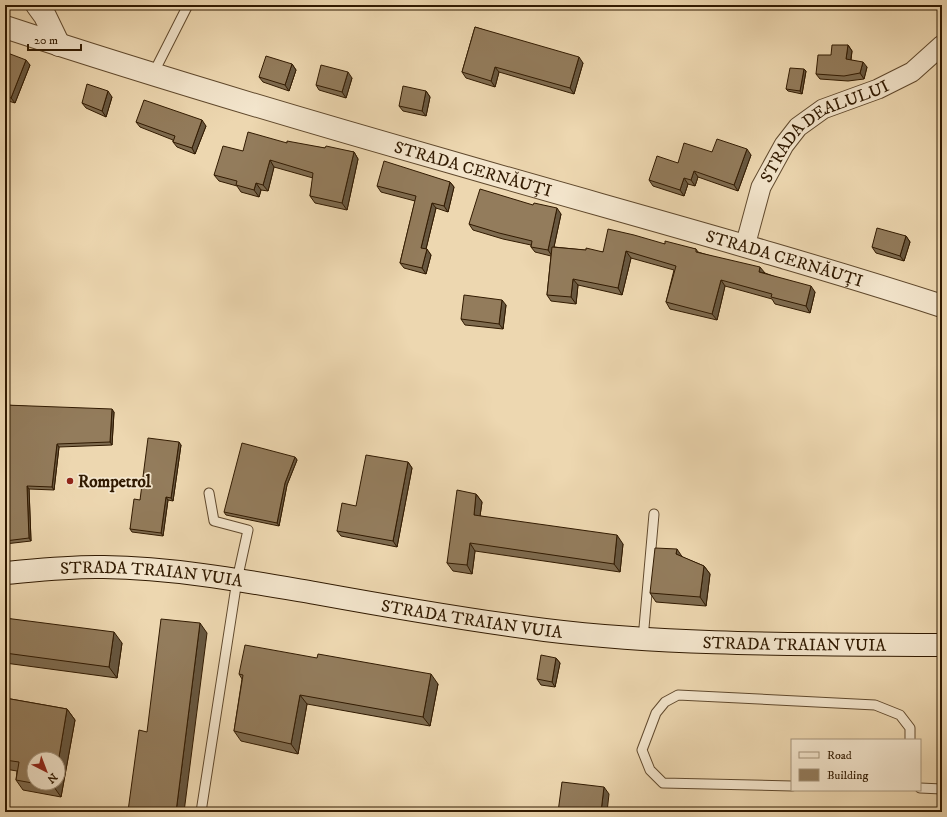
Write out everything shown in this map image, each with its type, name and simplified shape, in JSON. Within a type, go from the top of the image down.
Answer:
[{"type":"street","points":[[37,5],[45,16],[59,45]]},
{"type":"street","name":"STRADA CERNĂUȚI","points":[[5,27],[153,74],[439,159],[868,282],[942,306]]},
{"type":"street","name":"STRADA DEALULUI","points":[[745,246],[761,187],[784,145],[798,127],[822,109],[878,89],[912,72],[942,45]]},
{"type":"street","name":"STRADA TRAIAN VUIA","points":[[5,574],[67,568],[105,567],[190,573],[404,609],[545,630],[643,639],[756,644],[942,645]]},
{"type":"lane","points":[[153,74],[188,5]]},
{"type":"lane","points":[[201,812],[237,580],[248,530],[214,521],[209,493]]},
{"type":"lane","points":[[643,639],[654,514]]},
{"type":"lane","points":[[791,786],[663,783],[650,770],[642,750],[656,713],[665,702],[678,695],[875,705],[900,715],[910,728],[910,739]]},
{"type":"lane","points":[[921,788],[942,789]]},
{"type":"building","points":[[475,27],[579,57],[570,88],[495,67],[491,81],[462,72]]},
{"type":"building","points":[[832,45],[848,45],[846,59],[863,62],[860,73],[844,76],[816,74],[818,55],[831,55]]},
{"type":"building","points":[[5,52],[26,60],[11,98],[5,95]]},
{"type":"building","points":[[266,56],[292,64],[285,85],[259,77]]},
{"type":"building","points":[[321,65],[348,72],[342,92],[316,85]]},
{"type":"building","points":[[790,68],[804,69],[800,91],[786,89]]},
{"type":"building","points":[[87,84],[108,91],[102,111],[82,103]]},
{"type":"building","points":[[403,86],[426,91],[422,111],[399,106]]},
{"type":"building","points":[[144,100],[202,120],[192,148],[173,142],[175,136],[136,122]]},
{"type":"building","points":[[248,132],[287,143],[287,141],[325,148],[326,146],[354,152],[342,203],[310,196],[313,173],[270,160],[263,185],[256,183],[254,190],[236,185],[237,181],[214,175],[223,146],[243,151]]},
{"type":"building","points":[[717,139],[747,149],[734,185],[694,171],[691,180],[684,178],[680,190],[649,180],[657,156],[678,163],[684,143],[712,152]]},
{"type":"building","points":[[384,161],[450,182],[444,206],[432,203],[421,248],[427,249],[422,268],[400,263],[416,196],[377,186]]},
{"type":"building","points":[[480,189],[533,205],[534,203],[557,208],[548,250],[531,247],[532,241],[469,224]]},
{"type":"building","points":[[877,228],[906,236],[900,256],[872,247]]},
{"type":"building","points":[[608,229],[665,244],[665,241],[696,249],[696,252],[760,267],[759,272],[811,286],[806,306],[771,297],[772,294],[721,280],[712,314],[666,302],[676,266],[626,251],[618,288],[573,279],[571,297],[547,295],[552,247],[586,250],[586,248],[603,252]]},
{"type":"building","points":[[464,295],[502,300],[499,324],[461,319]]},
{"type":"building","points":[[5,405],[112,409],[110,442],[57,444],[52,487],[27,486],[29,538],[5,541]]},
{"type":"building","points":[[148,438],[179,442],[171,498],[166,497],[161,533],[130,529],[134,499],[140,500]]},
{"type":"building","points":[[242,443],[295,457],[285,483],[277,523],[224,512]]},
{"type":"building","points":[[366,455],[408,462],[393,541],[337,531],[342,503],[356,506]]},
{"type":"building","points":[[457,490],[476,494],[474,515],[617,535],[614,564],[470,543],[467,565],[447,563]]},
{"type":"building","points":[[655,548],[677,549],[676,554],[704,566],[700,597],[650,593]]},
{"type":"building","points":[[5,618],[114,632],[109,667],[5,653]]},
{"type":"building","points":[[161,619],[200,623],[176,812],[133,812],[128,811],[139,730],[147,732]]},
{"type":"building","points":[[245,645],[317,658],[318,654],[431,674],[423,717],[300,695],[291,744],[234,731],[243,675],[239,674]]},
{"type":"building","points":[[541,655],[556,658],[552,682],[537,679]]},
{"type":"building","points":[[5,698],[67,709],[60,751],[26,751],[26,782],[16,780],[19,762],[5,760]]},
{"type":"building","points":[[562,782],[604,787],[601,812],[558,812]]},
{"type":"place","name":"Rompetrol","points":[[70,481]]}]
